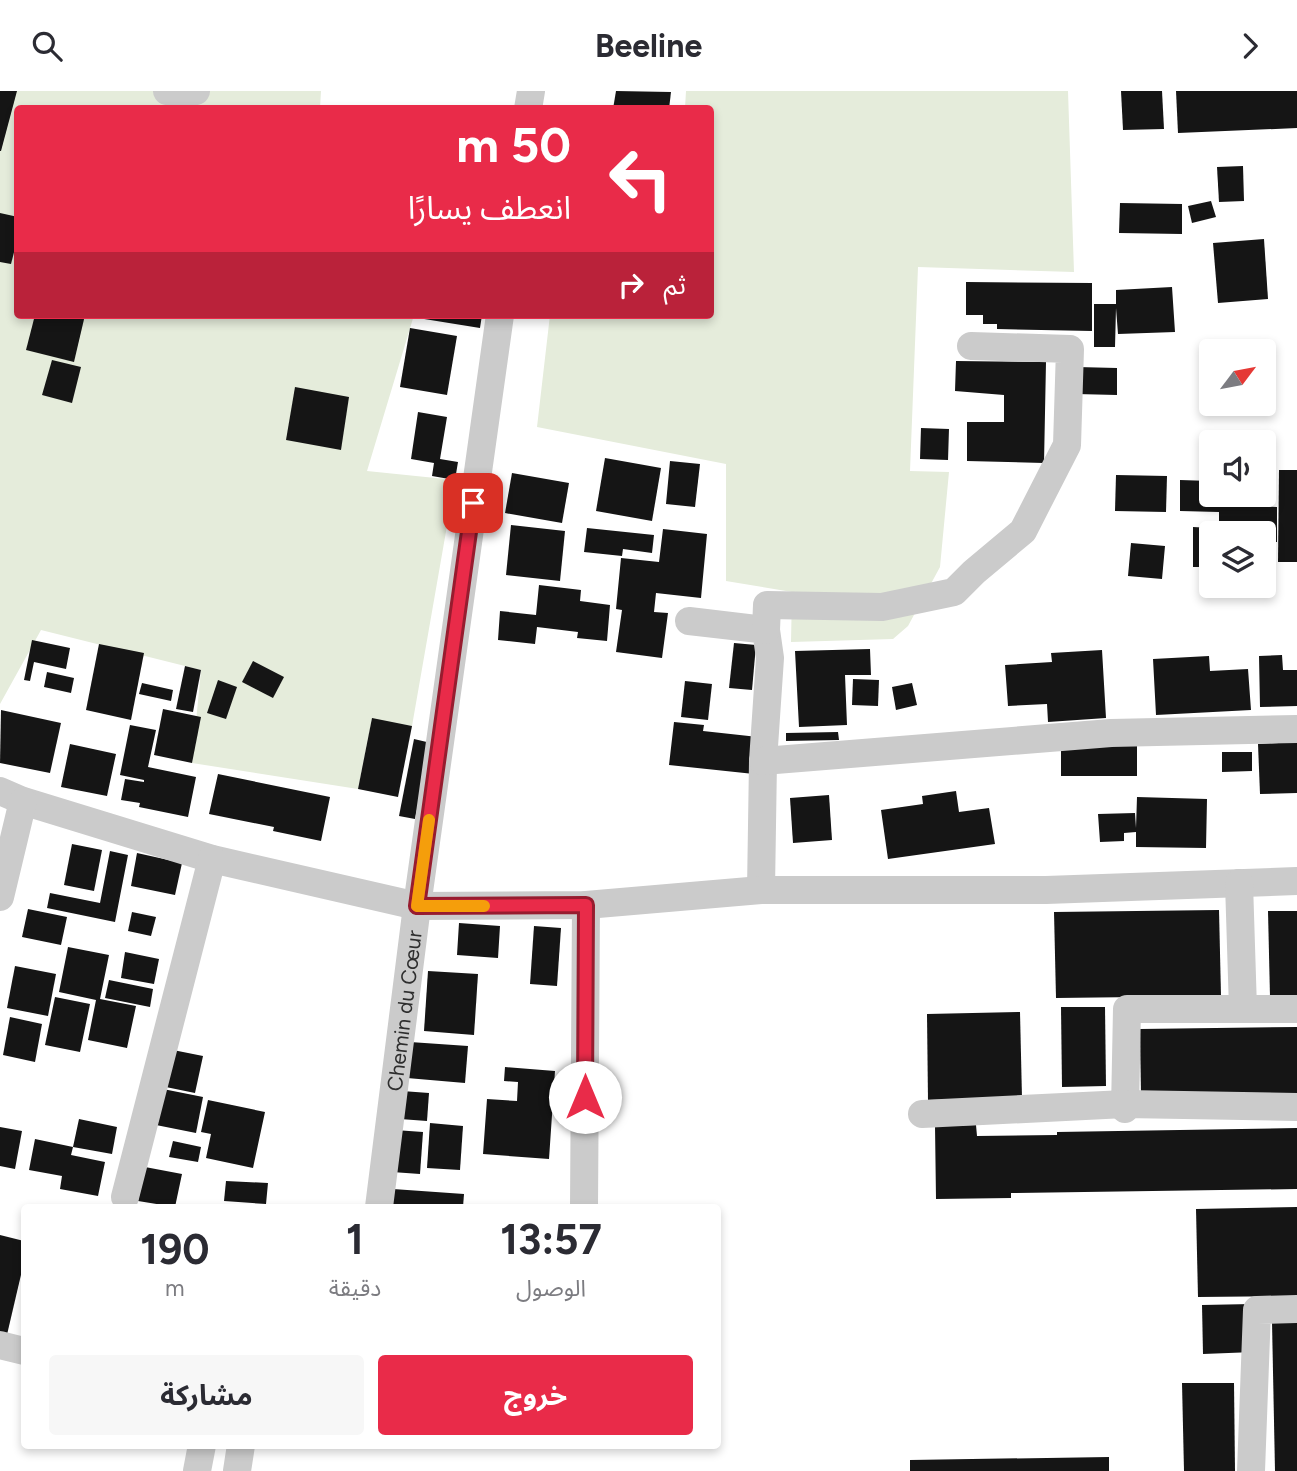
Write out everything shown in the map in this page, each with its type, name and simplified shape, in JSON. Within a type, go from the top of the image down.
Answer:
[{"type":"street","points":[[167,91],[182,94],[196,91]]},
{"type":"street","name":"Chemin du Cœur","points":[[379,1204],[417,906],[499,319]]},
{"type":"street","points":[[761,890],[763,761],[770,659],[766,630],[767,605],[882,607],[954,591],[1023,531],[1067,445],[1070,349],[971,346]]},
{"type":"street","points":[[689,621],[766,630]]},
{"type":"street","points":[[763,761],[1111,733],[1297,729]]},
{"type":"street","points":[[0,897],[12,796],[212,859],[417,906],[586,905],[761,890],[1046,890],[1297,881]]},
{"type":"street","points":[[125,1196],[212,859]]},
{"type":"street","points":[[1240,883],[1243,1009]]},
{"type":"street","points":[[584,1204],[586,905]]},
{"type":"street","points":[[1125,1107],[1127,1009],[1297,1009]]},
{"type":"street","points":[[922,1114],[1125,1107],[1297,1107]]},
{"type":"street","points":[[1251,1471],[1257,1310],[1297,1309]]},
{"type":"street","points":[[0,1345],[21,1350]]},
{"type":"street","points":[[197,1471],[201,1449]]},
{"type":"street","points":[[237,1471],[241,1449]]},
{"type":"green space","points":[[0,91],[321,91],[320,105],[14,105],[14,319],[413,319],[367,471],[455,480],[412,726],[372,719],[358,789],[192,763],[201,670],[41,630],[0,704]]},
{"type":"green space","points":[[686,91],[1068,91],[1074,272],[918,267],[910,471],[949,472],[940,567],[908,626],[893,639],[791,642],[792,592],[726,581],[726,464],[537,427],[550,319],[714,319],[714,105],[685,105]]},
{"type":"building","points":[[0,91],[17,91],[1,151],[0,151]]},
{"type":"building","points":[[616,91],[671,92],[669,105],[614,105]]},
{"type":"building","points":[[1121,91],[1162,91],[1164,129],[1123,130]]},
{"type":"building","points":[[1176,91],[1297,91],[1297,128],[1178,133]]},
{"type":"building","points":[[1243,166],[1244,201],[1219,202],[1217,167]]},
{"type":"building","points":[[1211,201],[1216,217],[1192,223],[1188,206]]},
{"type":"building","points":[[1120,203],[1182,204],[1182,234],[1119,233]]},
{"type":"building","points":[[0,213],[14,216],[14,252],[11,264],[0,262]]},
{"type":"building","points":[[1264,239],[1268,299],[1218,303],[1213,243]]},
{"type":"building","points":[[966,282],[1092,283],[1092,331],[997,329],[997,324],[983,324],[983,315],[966,315]]},
{"type":"building","points":[[1172,287],[1175,332],[1118,334],[1116,308],[1115,347],[1094,347],[1094,304],[1116,304],[1116,290]]},
{"type":"building","points":[[34,319],[84,319],[74,362],[26,350]]},
{"type":"building","points":[[424,319],[481,319],[480,328]]},
{"type":"building","points":[[410,328],[457,336],[447,395],[400,387]]},
{"type":"building","points":[[52,360],[81,367],[72,403],[42,395]]},
{"type":"building","points":[[956,361],[1046,362],[1044,463],[967,461],[967,422],[1004,422],[1004,395],[955,391]]},
{"type":"building","points":[[1077,367],[1117,368],[1117,395],[1076,394]]},
{"type":"building","points":[[295,387],[349,397],[341,450],[286,440]]},
{"type":"building","points":[[418,412],[447,417],[440,459],[458,462],[455,480],[432,476],[434,463],[411,459]]},
{"type":"building","points":[[921,428],[949,429],[948,460],[920,459]]},
{"type":"building","points":[[605,458],[661,468],[652,521],[596,511]]},
{"type":"building","points":[[670,461],[700,464],[695,507],[666,504]]},
{"type":"building","points":[[1279,470],[1297,470],[1297,562],[1278,562]]},
{"type":"building","points":[[512,473],[569,483],[562,523],[505,513]]},
{"type":"building","points":[[1116,475],[1167,476],[1166,512],[1115,511]]},
{"type":"building","points":[[1180,480],[1199,481],[1199,507],[1277,507],[1277,542],[1276,521],[1219,521],[1219,512],[1180,511]]},
{"type":"building","points":[[511,525],[565,531],[560,581],[506,575]]},
{"type":"building","points":[[1193,527],[1199,527],[1199,567],[1193,567]]},
{"type":"building","points":[[587,528],[654,535],[652,553],[623,549],[622,556],[584,552]]},
{"type":"building","points":[[663,529],[707,534],[701,598],[656,593],[654,612],[668,613],[662,658],[616,652],[622,610],[616,609],[621,558],[659,562]]},
{"type":"building","points":[[1131,543],[1165,546],[1162,579],[1128,576]]},
{"type":"building","points":[[539,585],[581,590],[580,601],[610,605],[607,641],[577,638],[578,632],[537,627],[535,644],[498,640],[500,611],[536,615]]},
{"type":"building","points":[[32,640],[70,648],[66,669],[34,662],[30,681],[24,680]]},
{"type":"building","points":[[734,643],[756,645],[752,690],[729,688]]},
{"type":"building","points":[[99,644],[144,653],[131,720],[86,710]]},
{"type":"building","points":[[870,649],[871,675],[845,675],[847,725],[799,727],[795,651]]},
{"type":"building","points":[[1102,650],[1106,718],[1048,722],[1047,704],[1008,706],[1005,665],[1052,662],[1051,653]]},
{"type":"building","points":[[1282,655],[1283,670],[1297,670],[1297,706],[1260,707],[1259,656]]},
{"type":"building","points":[[1209,656],[1210,671],[1248,669],[1251,710],[1156,715],[1153,659]]},
{"type":"building","points":[[253,661],[284,677],[273,698],[242,682]]},
{"type":"building","points":[[185,666],[201,670],[193,712],[176,709]]},
{"type":"building","points":[[47,672],[74,678],[71,693],[44,687]]},
{"type":"building","points":[[853,679],[879,680],[878,706],[852,705]]},
{"type":"building","points":[[218,680],[237,687],[226,719],[207,713]]},
{"type":"building","points":[[685,681],[712,684],[708,720],[681,717]]},
{"type":"building","points":[[142,683],[173,690],[171,701],[139,694]]},
{"type":"building","points":[[912,683],[917,705],[896,710],[892,687]]},
{"type":"building","points":[[163,709],[201,717],[192,763],[154,755]]},
{"type":"building","points":[[1,710],[61,723],[50,773],[0,763]]},
{"type":"building","points":[[372,718],[412,726],[398,797],[358,789]]},
{"type":"building","points":[[674,722],[704,725],[703,731],[758,737],[754,774],[669,765]]},
{"type":"building","points":[[130,725],[156,730],[148,767],[196,777],[188,817],[139,807],[140,803],[121,800],[125,779],[144,782],[120,775]]},
{"type":"building","points":[[838,732],[839,740],[786,741],[786,733]]},
{"type":"building","points":[[414,739],[431,743],[415,819],[399,816]]},
{"type":"building","points":[[1297,742],[1297,793],[1260,794],[1258,744]]},
{"type":"building","points":[[1061,743],[1137,743],[1137,776],[1061,776]]},
{"type":"building","points":[[70,744],[116,754],[107,796],[61,787]]},
{"type":"building","points":[[1222,752],[1252,752],[1252,771],[1222,772]]},
{"type":"building","points":[[218,774],[330,797],[321,841],[273,831],[274,827],[209,814]]},
{"type":"building","points":[[956,791],[959,812],[989,808],[995,844],[888,859],[881,810],[923,804],[922,796]]},
{"type":"building","points":[[829,795],[832,840],[793,843],[790,798]]},
{"type":"building","points":[[1137,797],[1207,799],[1206,848],[1136,847],[1136,832],[1124,833],[1124,841],[1100,842],[1098,814],[1135,813],[1136,828]]},
{"type":"building","points":[[72,844],[102,850],[94,891],[64,885]]},
{"type":"building","points":[[110,851],[128,855],[115,922],[47,908],[50,893],[100,903]]},
{"type":"building","points":[[137,853],[182,863],[175,895],[131,886]]},
{"type":"building","points":[[28,909],[67,917],[61,945],[22,937]]},
{"type":"building","points":[[1219,910],[1221,996],[1056,998],[1054,912]]},
{"type":"building","points":[[1268,911],[1297,911],[1297,996],[1270,997]]},
{"type":"building","points":[[132,912],[156,917],[151,936],[128,931]]},
{"type":"building","points":[[459,923],[500,926],[498,958],[457,955]]},
{"type":"building","points":[[534,926],[561,928],[557,986],[530,984]]},
{"type":"building","points":[[68,947],[109,955],[100,999],[136,1006],[127,1048],[88,1040],[96,1000],[59,992]]},
{"type":"building","points":[[125,952],[159,959],[154,984],[121,978]]},
{"type":"building","points":[[15,966],[56,974],[48,1016],[7,1008]]},
{"type":"building","points":[[428,971],[478,974],[474,1035],[424,1031]]},
{"type":"building","points":[[109,980],[153,989],[150,1007],[105,998]]},
{"type":"building","points":[[55,997],[90,1004],[80,1052],[45,1045]]},
{"type":"building","points":[[1061,1007],[1105,1007],[1106,1086],[1062,1087]]},
{"type":"building","points":[[1020,1012],[1022,1098],[928,1100],[927,1014]]},
{"type":"building","points":[[10,1017],[42,1024],[35,1062],[3,1055]]},
{"type":"building","points":[[1297,1027],[1297,1094],[1141,1096],[1140,1029]]},
{"type":"building","points":[[410,1042],[468,1046],[465,1083],[407,1078]]},
{"type":"building","points":[[168,1049],[203,1056],[195,1093],[161,1086]]},
{"type":"building","points":[[505,1067],[555,1071],[549,1159],[483,1154],[487,1099],[517,1101],[518,1082],[504,1081]]},
{"type":"building","points":[[163,1089],[203,1097],[196,1133],[156,1125]]},
{"type":"building","points":[[402,1091],[429,1093],[427,1121],[400,1119]]},
{"type":"building","points":[[208,1100],[265,1112],[253,1168],[206,1158],[211,1134],[201,1132]]},
{"type":"building","points":[[79,1119],[117,1127],[112,1154],[73,1147]]},
{"type":"building","points":[[430,1123],[463,1126],[460,1170],[427,1168]]},
{"type":"building","points":[[976,1125],[977,1136],[1297,1128],[1297,1189],[1011,1193],[1011,1198],[936,1199],[935,1126]]},
{"type":"building","points":[[0,1127],[22,1131],[15,1169],[0,1166]]},
{"type":"building","points":[[395,1130],[423,1132],[420,1174],[392,1172]]},
{"type":"building","points":[[35,1139],[73,1147],[71,1155],[105,1162],[98,1196],[60,1189],[62,1176],[29,1170]]},
{"type":"building","points":[[173,1141],[201,1147],[198,1162],[169,1157]]},
{"type":"building","points":[[145,1167],[182,1174],[176,1204],[138,1201]]},
{"type":"building","points":[[226,1181],[268,1183],[266,1204],[224,1201]]},
{"type":"building","points":[[393,1189],[464,1194],[463,1204],[392,1204]]},
{"type":"building","points":[[1297,1207],[1297,1296],[1198,1297],[1196,1209]]},
{"type":"building","points":[[0,1235],[21,1240],[21,1275],[6,1339],[0,1338]]},
{"type":"building","points":[[1252,1304],[1254,1352],[1203,1354],[1202,1305]]},
{"type":"building","points":[[1272,1322],[1297,1322],[1297,1471],[1275,1471]]},
{"type":"building","points":[[1182,1383],[1234,1383],[1235,1471],[1184,1471]]},
{"type":"building","points":[[1109,1457],[1109,1471],[910,1471],[910,1460]]},
{"type":"slow traffic","points":[[429,820],[417,906],[484,906]]},
{"type":"route","points":[[473,503],[417,906],[586,905],[585,1097]]}]
